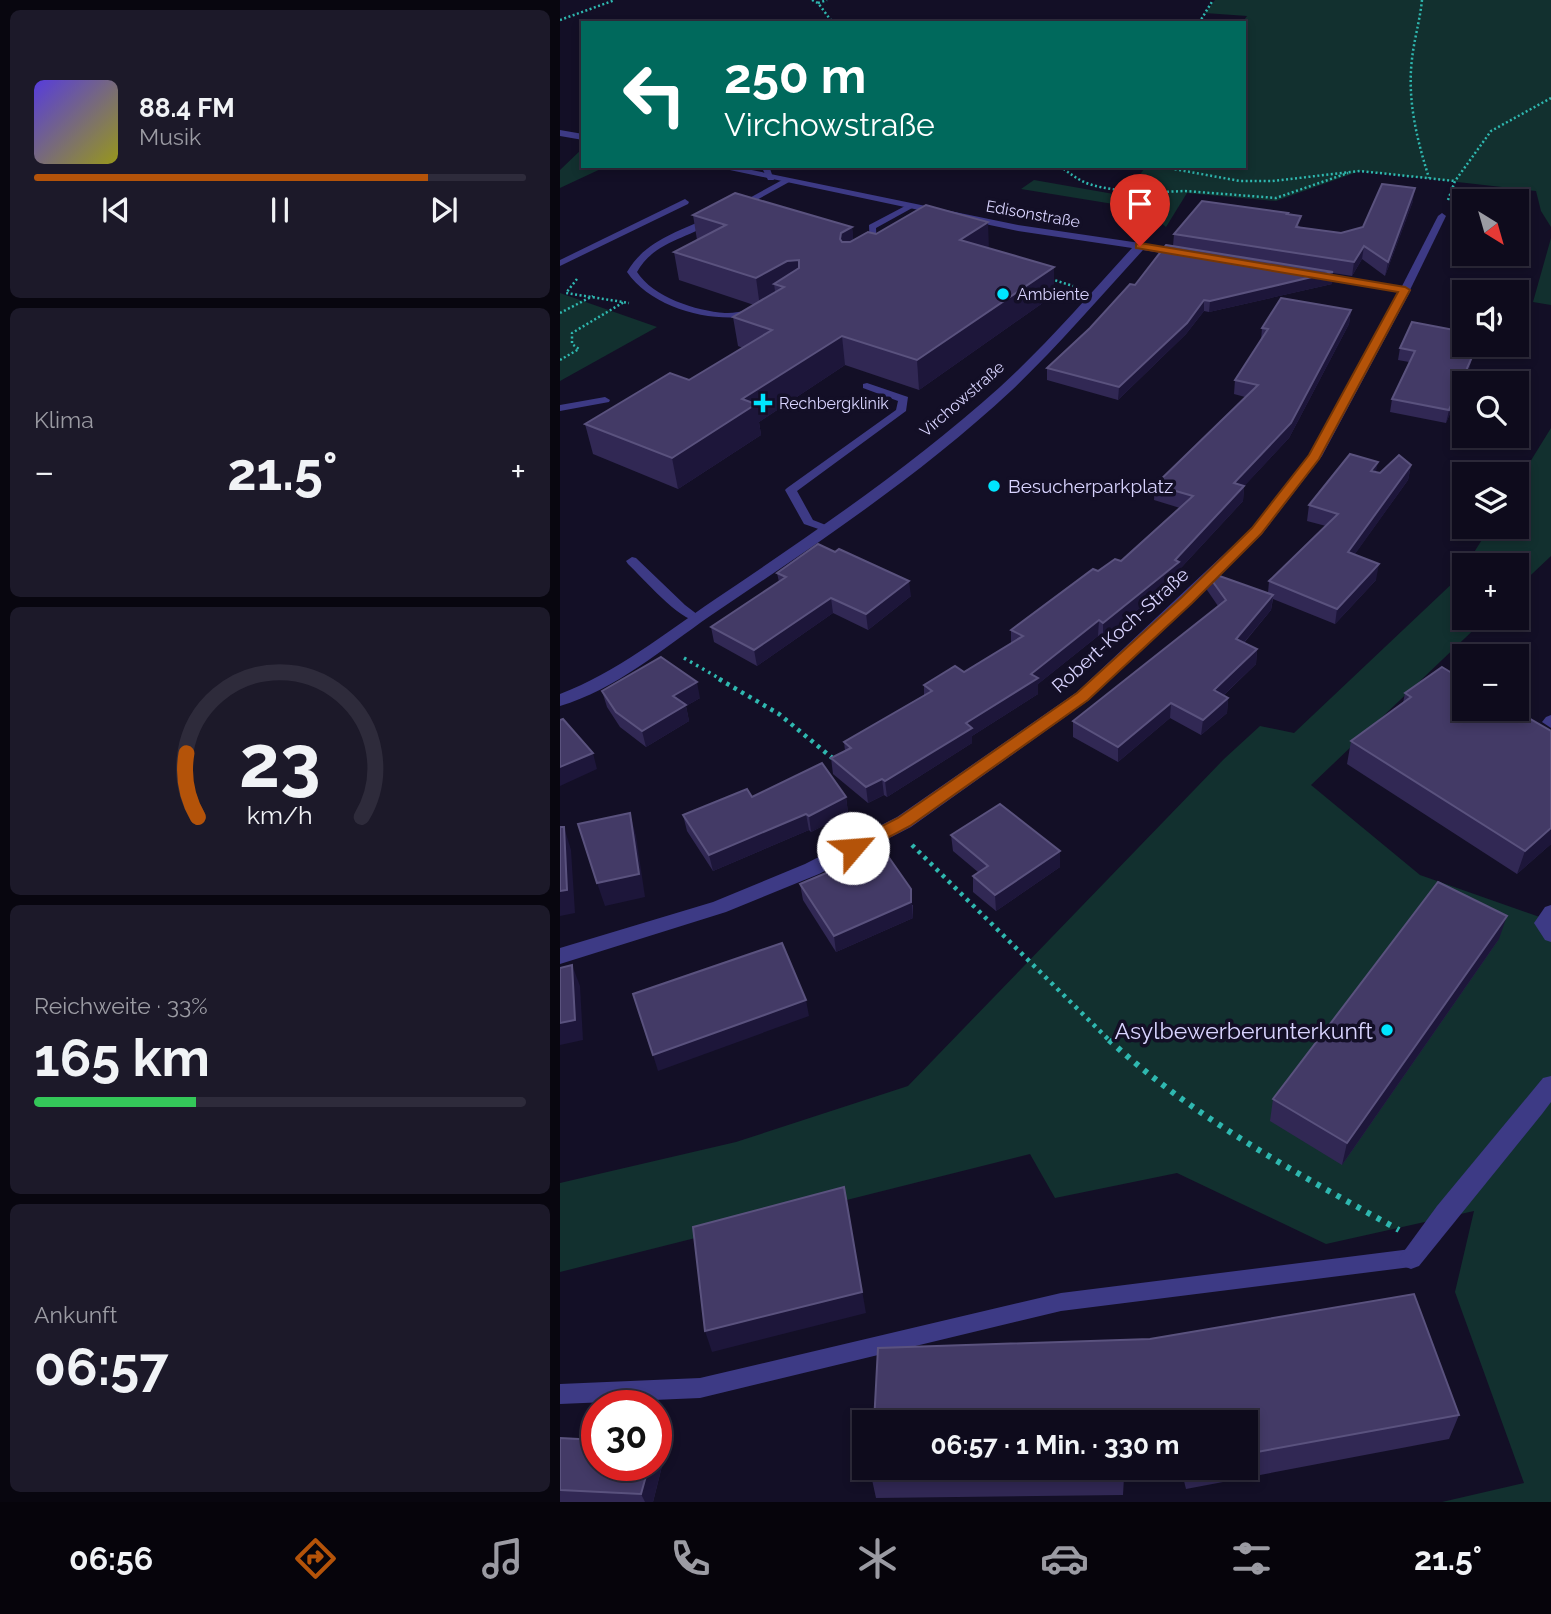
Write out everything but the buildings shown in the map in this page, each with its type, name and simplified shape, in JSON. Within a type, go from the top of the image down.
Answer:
[{"type":"street","points":[[560,133],[581,136]]},
{"type":"street","name":"Edisonstraße","points":[[725,168],[1018,228],[1140,246]]},
{"type":"street","points":[[1140,246],[1193,255]]},
{"type":"street","name":"Virchowstraße","points":[[560,701],[631,662],[830,529],[988,405],[1140,246]]},
{"type":"street","points":[[1299,273],[1405,290]]},
{"type":"street","name":"Robert-Koch-Straße","points":[[560,956],[719,907],[812,869],[904,822],[1083,696],[1187,600],[1256,531],[1315,456],[1405,290]]},
{"type":"street","points":[[1411,1258],[1437,1221],[1527,1118],[1551,1085]]},
{"type":"lane","points":[[766,168],[771,178]]},
{"type":"lane","points":[[730,210],[788,181]]},
{"type":"lane","points":[[560,263],[685,202]]},
{"type":"lane","points":[[864,255],[873,251],[872,228],[910,207]]},
{"type":"lane","points":[[719,216],[656,246],[641,258],[632,272],[635,280],[645,289],[684,305],[726,317],[765,312]]},
{"type":"lane","name":"Robert-Koch-Straße","points":[[1405,290],[1442,216]]},
{"type":"lane","points":[[830,529],[808,522],[791,490],[901,411],[904,399],[867,386]]},
{"type":"lane","points":[[560,408],[605,400]]},
{"type":"lane","points":[[632,561],[681,608],[696,618]]},
{"type":"lane","points":[[1551,911],[1542,923],[1551,936]]},
{"type":"lane","points":[[560,1394],[700,1388],[1061,1302],[1411,1258]]},
{"type":"path","points":[[560,20],[615,0]]},
{"type":"path","points":[[812,0],[818,3],[832,21]]},
{"type":"path","points":[[818,3],[827,0]]},
{"type":"path","points":[[1200,21],[1213,0]]},
{"type":"path","points":[[1422,0],[1412,60],[1412,88],[1415,133],[1429,177]]},
{"type":"path","points":[[1168,168],[1240,181],[1272,181],[1354,171],[1429,177],[1455,182],[1491,131],[1551,98]]},
{"type":"path","points":[[1062,168],[1072,177],[1091,185],[1140,193],[1185,191],[1276,198],[1354,171]]},
{"type":"path","points":[[1140,193],[1153,205],[1143,221]]},
{"type":"path","points":[[566,293],[604,247],[596,245]]},
{"type":"path","points":[[1051,279],[1098,292]]},
{"type":"path","points":[[560,295],[594,295],[637,304]]},
{"type":"path","points":[[560,313],[594,295]]},
{"type":"path","points":[[560,360],[579,349],[572,344],[572,333],[625,302]]},
{"type":"path","points":[[660,643],[779,714],[839,763]]},
{"type":"path","points":[[905,838],[1111,1042],[1179,1099],[1318,1185],[1399,1230],[1437,1221]]},
{"type":"green space","points":[[1215,0],[1551,0],[1551,227],[1541,211],[1536,191],[1530,189],[1360,171],[1276,201],[1187,193],[1166,227],[1154,218],[1134,214],[1138,208],[1021,189],[1034,180],[1125,196],[1145,168],[1246,168],[1246,21],[1243,21],[1247,16],[1205,13]]},
{"type":"green space","points":[[581,150],[581,168],[603,168],[560,188],[560,170]]},
{"type":"green space","points":[[1551,238],[1551,305],[1533,302]]},
{"type":"green space","points":[[560,293],[657,327],[560,381]]},
{"type":"green space","points":[[1551,428],[1551,556],[1529,577],[1529,553],[1474,553],[1482,539],[1529,539],[1529,464]]},
{"type":"green space","points":[[1452,584],[1452,630],[1473,630],[1459,644],[1452,644],[1452,650],[1311,785],[1420,875],[1551,921],[1551,1502],[1442,1502],[1524,1483],[1455,1292],[1474,1211],[1326,1244],[1177,1173],[1055,1198],[1030,1154],[560,1272],[560,1183],[736,1142],[908,1086],[1224,759],[1260,726],[1294,733]]},
{"type":"place","name":"Ambiente","points":[[1003,294]]},
{"type":"place","name":"Rechbergklinik","points":[[763,403]]},
{"type":"place","name":"Besucherparkplatz","points":[[994,486]]},
{"type":"place","name":"Asylbewerberunterkunft","points":[[1387,1030]]},
{"type":"route","points":[[853,848],[904,822],[979,772],[1083,696],[1187,600],[1256,531],[1315,456],[1405,290],[1140,246]]}]
